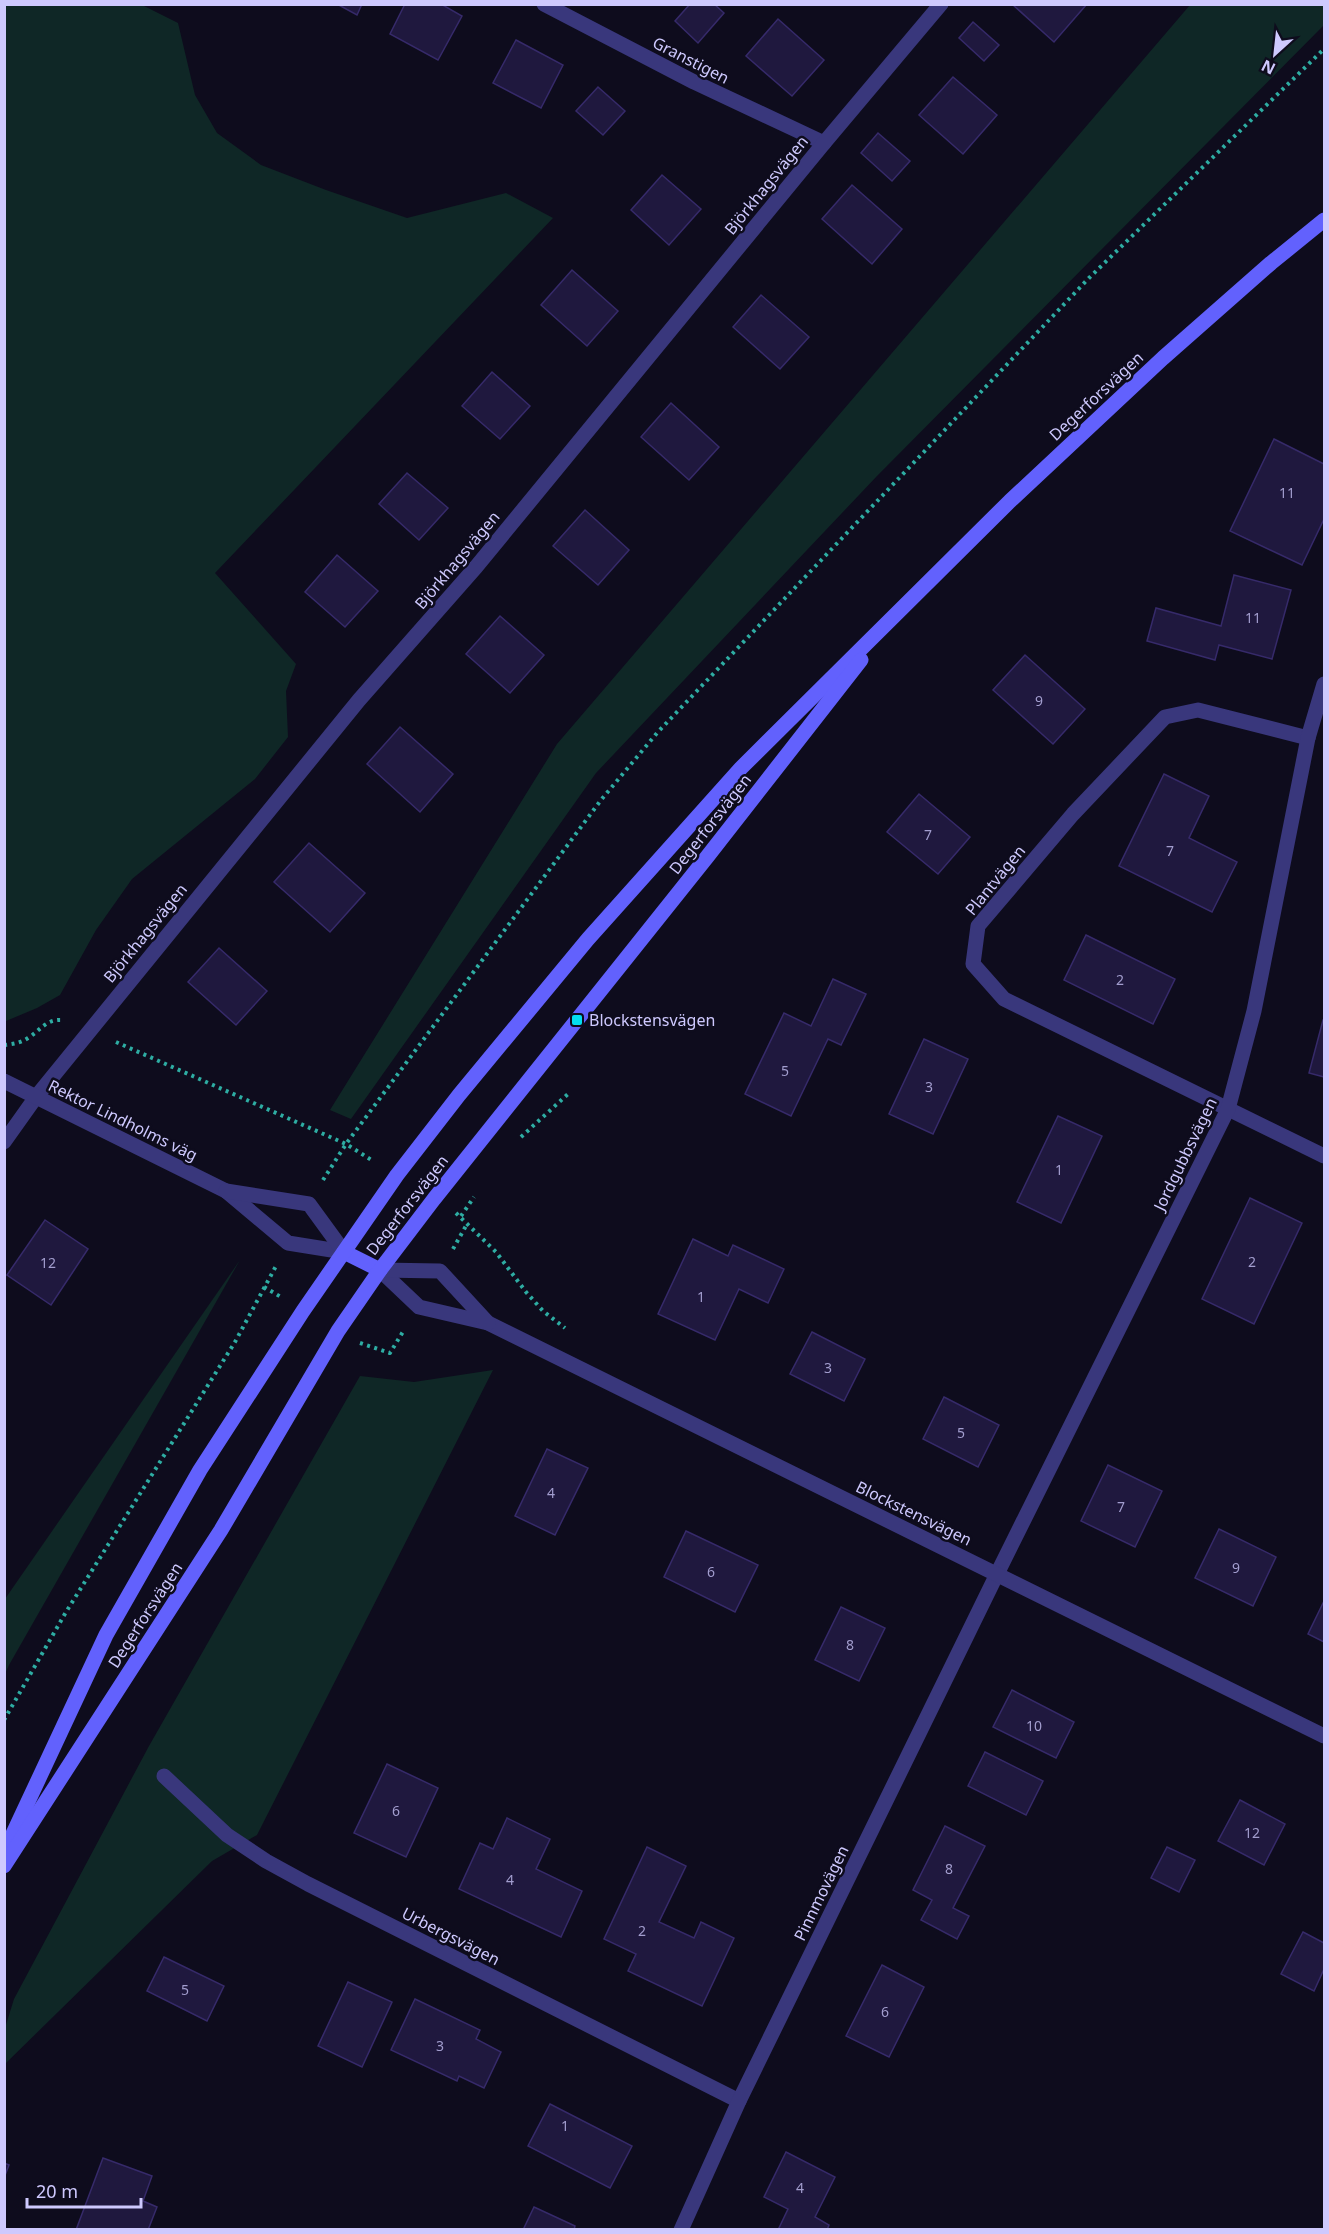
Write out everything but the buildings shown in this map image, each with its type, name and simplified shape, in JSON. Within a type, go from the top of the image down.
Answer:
[{"type":"main road","name":"Degerforsvägen","points":[[4,1853],[106,1635],[200,1470],[397,1175],[459,1095],[588,939],[741,768],[1010,501],[1162,358],[1270,263],[1324,220]]},
{"type":"main road","name":"Degerforsvägen","points":[[4,1866],[221,1530],[338,1331],[380,1270],[901,609]]},
{"type":"main road","points":[[344,1252],[380,1270]]},
{"type":"street","name":"Granstigen","points":[[544,4],[694,82],[824,143]]},
{"type":"street","name":"Björkhagsvägen","points":[[4,1142],[36,1096],[359,700],[477,567],[824,143],[941,4]]},
{"type":"street","name":"Jordgubbsvägen","points":[[997,1574],[1228,1109],[1254,1011],[1308,738],[1324,684]]},
{"type":"street","name":"Plantvägen","points":[[1308,738],[1198,710],[1165,717],[1073,814],[978,926],[973,964],[1004,999],[1324,1156]]},
{"type":"street","name":"Rektor Lindholms väg","points":[[4,1081],[226,1191],[288,1243],[344,1252]]},
{"type":"street","name":"Rektor Lindholms väg","points":[[226,1191],[309,1204],[344,1252]]},
{"type":"street","name":"Blockstensvägen","points":[[380,1270],[419,1307],[488,1323],[1324,1736]]},
{"type":"street","name":"Blockstensvägen","points":[[380,1270],[440,1271],[488,1323]]},
{"type":"street","name":"Pinnmovägen","points":[[681,2229],[740,2101],[997,1574]]},
{"type":"street","name":"Urbergsvägen","points":[[164,1776],[227,1835],[266,1861],[740,2101]]},
{"type":"path","points":[[322,1181],[346,1144],[601,800],[657,733],[1089,278],[1324,49]]},
{"type":"path","points":[[4,1045],[17,1044],[29,1038],[54,1019],[66,1020],[346,1144]]},
{"type":"path","points":[[514,1143],[568,1094]]},
{"type":"path","points":[[480,1188],[461,1216],[496,1252],[537,1305],[570,1332]]},
{"type":"path","points":[[4,1720],[66,1612],[235,1342],[276,1264]]},
{"type":"green space","points":[[4,5],[142,5],[178,23],[195,95],[217,133],[261,165],[407,218],[506,193],[553,218],[215,573],[296,664],[286,691],[288,737],[255,779],[132,879],[96,930],[60,995],[6,1021]]},
{"type":"green space","points":[[1190,5],[1324,5],[1324,25],[877,476],[596,773],[351,1119],[330,1110],[557,744]]},
{"type":"green space","points":[[240,1260],[9,1665],[5,1674],[5,1599]]},
{"type":"green space","points":[[493,1370],[257,1835],[212,1861],[5,2064],[5,2028],[14,1999],[149,1746],[360,1376],[414,1382]]},
{"type":"place","name":"Blockstensvägen","points":[[577,1020]]}]
